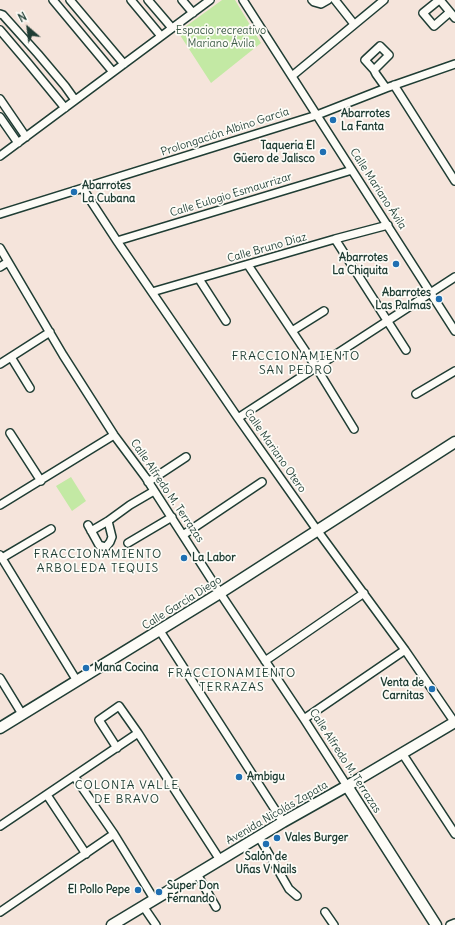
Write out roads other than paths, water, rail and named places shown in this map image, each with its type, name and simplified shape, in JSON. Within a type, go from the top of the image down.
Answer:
[{"type":"street","points":[[53,0],[113,72]]},
{"type":"street","points":[[70,0],[124,64]]},
{"type":"street","points":[[131,0],[161,36]]},
{"type":"street","points":[[148,0],[172,28]]},
{"type":"street","points":[[182,0],[193,13]]},
{"type":"street","points":[[0,156],[210,0]]},
{"type":"street","name":"Calle Mariano Ávila","points":[[243,0],[455,331]]},
{"type":"street","points":[[312,0],[321,4],[328,0]]},
{"type":"street","points":[[335,0],[354,24]]},
{"type":"street","points":[[292,76],[384,0]]},
{"type":"street","points":[[440,0],[453,15],[434,26],[423,13],[440,0]]},
{"type":"street","points":[[71,21],[81,13]]},
{"type":"street","points":[[0,14],[3,15],[38,54],[75,100]]},
{"type":"street","points":[[0,30],[65,108]]},
{"type":"street","points":[[28,63],[38,54]]},
{"type":"street","name":"Prolongación Albino García","points":[[0,214],[316,115],[394,85],[455,64]]},
{"type":"street","points":[[374,70],[386,88]]},
{"type":"street","points":[[394,85],[455,181]]},
{"type":"street","points":[[0,99],[26,137]]},
{"type":"street","points":[[0,117],[18,143]]},
{"type":"street","name":"Calle Eulogio Esmaurrizar","points":[[117,241],[352,170]]},
{"type":"street","name":"Calle Mariano Otero","points":[[83,189],[238,418],[455,722]]},
{"type":"street","name":"Calle Bruno Díaz","points":[[152,292],[388,225]]},
{"type":"street","points":[[335,239],[406,350]]},
{"type":"street","name":"Calle Alfredo M. Terrazas","points":[[0,248],[63,355],[114,435],[172,518],[304,719],[436,925]]},
{"type":"street","points":[[0,267],[8,262]]},
{"type":"street","points":[[248,265],[316,367],[354,428]]},
{"type":"street","points":[[238,418],[455,276]]},
{"type":"street","points":[[200,278],[226,321]]},
{"type":"street","points":[[292,331],[324,311]]},
{"type":"street","points":[[0,364],[50,332]]},
{"type":"street","points":[[11,357],[30,388]]},
{"type":"street","points":[[416,394],[455,371]]},
{"type":"street","points":[[10,433],[41,481]]},
{"type":"street","points":[[0,505],[114,435]]},
{"type":"street","name":"Calle García Diego","points":[[0,728],[160,631],[455,442]]},
{"type":"street","points":[[148,482],[186,457]]},
{"type":"street","points":[[183,535],[262,482]]},
{"type":"street","points":[[108,521],[112,537],[106,547],[99,545],[90,528],[108,521],[130,505],[154,491]]},
{"type":"street","points":[[128,543],[172,518]]},
{"type":"street","points":[[51,529],[1,557],[77,681]]},
{"type":"street","points":[[265,661],[364,593]]},
{"type":"street","points":[[160,631],[283,822]]},
{"type":"street","points":[[304,719],[405,650]]},
{"type":"street","points":[[0,678],[22,714]]},
{"type":"street","points":[[117,748],[99,720],[119,706],[220,860]]},
{"type":"street","name":"Avenida Nicolás Zapata","points":[[112,925],[283,822],[455,722]]},
{"type":"street","points":[[0,826],[138,733]]},
{"type":"street","points":[[402,753],[455,834]]},
{"type":"street","points":[[74,776],[114,834],[154,899]]},
{"type":"street","points":[[47,795],[86,854]]},
{"type":"street","points":[[0,912],[114,834]]},
{"type":"street","points":[[259,837],[289,890],[297,896]]},
{"type":"street","points":[[197,874],[216,907]]},
{"type":"street","points":[[143,906],[156,925]]},
{"type":"street","points":[[326,912],[334,925]]},
{"type":"street","points":[[450,925],[455,922]]},
{"type":"place","name":"Abarrotes La Fanta","points":[[333,120]]},
{"type":"place","name":"Taqueria El Güero de Jalisco","points":[[323,152]]},
{"type":"place","name":"Abarrotes La Cubana","points":[[74,192]]},
{"type":"place","name":"Abarrotes La Chiquita","points":[[396,264]]},
{"type":"place","name":"Abarrotes Las Palmas","points":[[439,299]]},
{"type":"place","name":"La Labor","points":[[184,558]]},
{"type":"place","name":"Mana Cocina","points":[[86,668]]},
{"type":"place","name":"Venta de Carnitas","points":[[432,689]]},
{"type":"place","name":"Ambigu","points":[[239,777]]},
{"type":"place","name":"Vales Burger","points":[[277,838]]},
{"type":"place","name":"Salón de Uñas V Nails","points":[[266,844]]},
{"type":"place","name":"El Pollo Pepe","points":[[138,890]]},
{"type":"place","name":"Super Don Fernando","points":[[159,892]]},
{"type":"district","name":"FRACCIONAMIENTO SAN PEDRO","points":[[296,364]]},
{"type":"district","name":"FRACCIONAMIENTO ARBOLEDA TEQUIS","points":[[98,562]]},
{"type":"district","name":"FRACCIONAMIENTO TERRAZAS","points":[[232,681]]},
{"type":"district","name":"COLONIA VALLE DE BRAVO","points":[[127,793]]},
{"type":"park label","name":"Espacio recreativo Mariano Ávila","points":[[221,37]]}]
